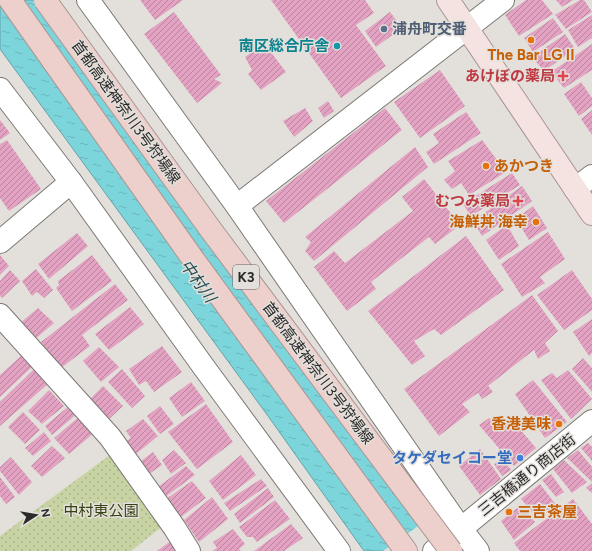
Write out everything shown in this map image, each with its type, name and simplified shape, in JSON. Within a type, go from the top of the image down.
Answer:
[{"type":"highway","name":"首都高速神奈川3号狩場線","points":[[10,0],[197,265],[406,551]]},
{"type":"highway","name":"首都高速神奈川3号狩場線","points":[[45,0],[211,230],[452,551]]},
{"type":"main road","points":[[448,0],[592,214]]},
{"type":"street","points":[[88,0],[238,206],[461,529],[478,551]]},
{"type":"street","points":[[238,206],[503,0]]},
{"type":"street","points":[[0,90],[70,182],[339,551]]},
{"type":"street","points":[[575,188],[592,176]]},
{"type":"street","points":[[0,242],[70,182]]},
{"type":"street","points":[[0,315],[110,437],[174,527],[189,551]]},
{"type":"street","name":"三吉橋通り商店街","points":[[434,551],[592,421]]},
{"type":"green space","name":"中村東公園","points":[[110,455],[163,526],[131,551],[0,551],[0,536]]},
{"type":"water","name":"中村川","points":[[0,0],[53,0],[450,551],[364,551],[268,416],[0,49]]},
{"type":"pier","points":[[428,519],[452,551],[383,551]]},
{"type":"building","points":[[140,0],[183,0],[155,20]]},
{"type":"building","name":"南区総合庁舎","points":[[271,0],[365,0],[374,13],[356,25],[386,66],[341,98]]},
{"type":"building","points":[[526,0],[542,0],[553,14],[519,36],[505,15]]},
{"type":"building","points":[[556,0],[573,0],[562,7]]},
{"type":"building","points":[[580,0],[584,0],[592,12],[566,29],[555,15]]},
{"type":"building","points":[[174,12],[221,75],[214,79],[222,83],[197,103],[144,34]]},
{"type":"building","name":"浦舟町交番","points":[[390,12],[402,28],[376,47],[365,31]]},
{"type":"building","points":[[592,15],[592,38],[578,47],[568,30]]},
{"type":"building","points":[[553,18],[563,32],[533,52],[524,38]]},
{"type":"building","points":[[565,34],[575,49],[544,71],[532,57]]},
{"type":"building","points":[[264,43],[286,72],[261,90],[248,74],[252,70],[245,57]]},
{"type":"building","points":[[592,44],[592,70],[564,88],[551,72]]},
{"type":"building","points":[[440,70],[465,106],[420,138],[394,102]]},
{"type":"building","points":[[581,82],[592,98],[592,106],[579,116],[564,94]]},
{"type":"building","points":[[328,101],[334,111],[324,118],[318,108]]},
{"type":"building","points":[[305,108],[313,121],[294,137],[283,121]]},
{"type":"building","points":[[385,108],[402,130],[284,223],[266,201]]},
{"type":"building","points":[[592,110],[592,135],[581,119]]},
{"type":"building","points":[[466,112],[481,133],[434,164],[426,152],[439,143],[433,134]]},
{"type":"building","points":[[0,120],[10,133],[0,140]]},
{"type":"building","points":[[7,140],[41,189],[9,211],[0,198],[0,144]]},
{"type":"building","points":[[482,140],[506,172],[469,195],[461,183],[452,189],[444,180],[455,171],[448,161]]},
{"type":"building","points":[[415,147],[428,167],[314,261],[305,251],[311,242],[305,237]]},
{"type":"building","points":[[512,173],[520,185],[471,216],[463,204]]},
{"type":"building","points":[[424,179],[460,225],[435,244],[429,237],[371,282],[376,289],[347,311],[314,267],[334,251],[345,263],[413,211],[402,197]]},
{"type":"building","points":[[522,186],[532,201],[482,236],[473,221]]},
{"type":"building","points":[[533,206],[547,228],[529,240],[516,219]]},
{"type":"building","points":[[507,225],[519,246],[499,260],[486,240]]},
{"type":"building","points":[[548,232],[565,259],[540,277],[545,283],[522,297],[501,264]]},
{"type":"building","points":[[77,233],[88,246],[49,279],[38,264]]},
{"type":"building","points":[[466,236],[504,290],[441,335],[434,329],[414,341],[425,356],[412,365],[368,311]]},
{"type":"building","points":[[0,255],[9,266],[0,275]]},
{"type":"building","points":[[92,255],[112,281],[72,311],[56,288],[59,285],[58,281]]},
{"type":"building","points":[[36,269],[53,290],[44,298],[37,292],[32,296],[22,281]]},
{"type":"building","points":[[10,270],[20,281],[2,298],[0,296],[0,281]]},
{"type":"building","points":[[572,270],[592,299],[592,310],[564,330],[537,295]]},
{"type":"building","points":[[115,284],[128,300],[82,335],[90,346],[61,368],[41,342]]},
{"type":"building","points":[[532,295],[558,331],[545,343],[550,351],[538,359],[534,350],[488,386],[493,392],[482,399],[478,393],[462,404],[470,412],[439,436],[404,389]]},
{"type":"building","points":[[130,307],[144,324],[109,350],[95,334]]},
{"type":"building","points":[[38,308],[54,323],[34,340],[19,324]]},
{"type":"building","points":[[592,319],[592,353],[589,356],[573,332]]},
{"type":"building","points":[[162,346],[182,372],[154,392],[146,381],[139,385],[129,369]]},
{"type":"building","points":[[99,347],[119,367],[101,382],[83,361]]},
{"type":"building","points":[[23,354],[34,365],[0,397],[0,375]]},
{"type":"building","points":[[583,358],[592,368],[592,392],[572,369]]},
{"type":"building","points":[[36,367],[49,383],[0,426],[0,402]]},
{"type":"building","points":[[122,369],[145,396],[132,408],[108,382]]},
{"type":"building","points":[[568,370],[592,399],[571,419],[541,380],[552,373],[557,378]]},
{"type":"building","points":[[533,380],[567,422],[545,438],[515,394]]},
{"type":"building","points":[[191,382],[205,401],[182,417],[169,398]]},
{"type":"building","points":[[103,386],[123,406],[107,421],[88,401]]},
{"type":"building","points":[[49,390],[64,406],[42,424],[28,411]]},
{"type":"building","points":[[206,404],[233,442],[197,469],[168,432]]},
{"type":"building","points":[[69,406],[78,413],[52,435],[45,426]]},
{"type":"building","points":[[160,406],[174,424],[160,434],[147,416]]},
{"type":"building","points":[[23,412],[40,430],[25,444],[8,427]]},
{"type":"building","points":[[80,416],[95,432],[69,454],[54,438]]},
{"type":"building","points":[[489,418],[501,428],[511,419],[536,448],[514,466],[479,425]]},
{"type":"building","points":[[143,419],[158,436],[136,454],[125,442],[131,438],[126,431]]},
{"type":"building","points":[[44,432],[51,441],[33,456],[25,448]]},
{"type":"building","points":[[588,443],[592,447],[592,461],[581,448]]},
{"type":"building","points":[[52,446],[65,458],[42,477],[31,466]]},
{"type":"building","points":[[480,449],[501,479],[480,495],[459,466]]},
{"type":"building","points":[[174,450],[186,463],[171,474],[162,460]]},
{"type":"building","points":[[578,450],[592,467],[592,482],[567,458]]},
{"type":"building","points":[[153,452],[162,465],[149,474],[141,461]]},
{"type":"building","points":[[241,455],[256,475],[223,500],[209,481]]},
{"type":"building","points":[[11,457],[32,482],[19,495],[0,471],[0,467]]},
{"type":"building","points":[[502,458],[511,470],[502,476],[494,464]]},
{"type":"building","points":[[564,460],[587,482],[572,493],[553,469]]},
{"type":"building","points":[[186,466],[195,475],[165,497],[158,487]]},
{"type":"building","points":[[551,474],[564,492],[556,497],[542,480]]},
{"type":"building","points":[[0,477],[15,497],[6,504],[0,496]]},
{"type":"building","points":[[261,479],[267,486],[230,511],[224,503]]},
{"type":"building","points":[[192,481],[206,498],[181,517],[166,499]]},
{"type":"building","points":[[592,483],[592,493],[586,488]]},
{"type":"building","points":[[540,484],[557,506],[547,513],[540,506],[533,513],[521,499]]},
{"type":"building","points":[[268,488],[274,497],[240,523],[234,514]]},
{"type":"building","points":[[212,497],[228,519],[199,542],[184,520]]},
{"type":"building","points":[[573,499],[592,524],[592,551],[520,551],[514,543]]},
{"type":"building","points":[[275,500],[290,519],[257,542],[253,537],[247,537],[239,527]]},
{"type":"building","points":[[521,505],[535,522],[514,540],[501,521]]},
{"type":"building","points":[[291,524],[303,538],[284,551],[254,551]]},
{"type":"building","points":[[233,529],[245,544],[239,549],[241,551],[212,551],[217,548],[213,542]]},
{"type":"building","points":[[175,538],[182,551],[157,551]]},
{"type":"place","name":"浦舟町交番","points":[[384,29]]},
{"type":"place","name":"The Bar LG II","points":[[531,40]]},
{"type":"place","name":"南区総合庁舎","points":[[337,46]]},
{"type":"place","name":"あけぼの薬局","points":[[563,76]]},
{"type":"place","name":"あかつき","points":[[486,166]]},
{"type":"place","name":"むつみ薬局","points":[[518,201]]},
{"type":"place","name":"海鮮丼 海幸","points":[[536,222]]},
{"type":"place","name":"香港美味","points":[[559,424]]},
{"type":"place","name":"タケダセイコー堂","points":[[520,458]]},
{"type":"place","name":"三吉茶屋","points":[[509,512]]}]
